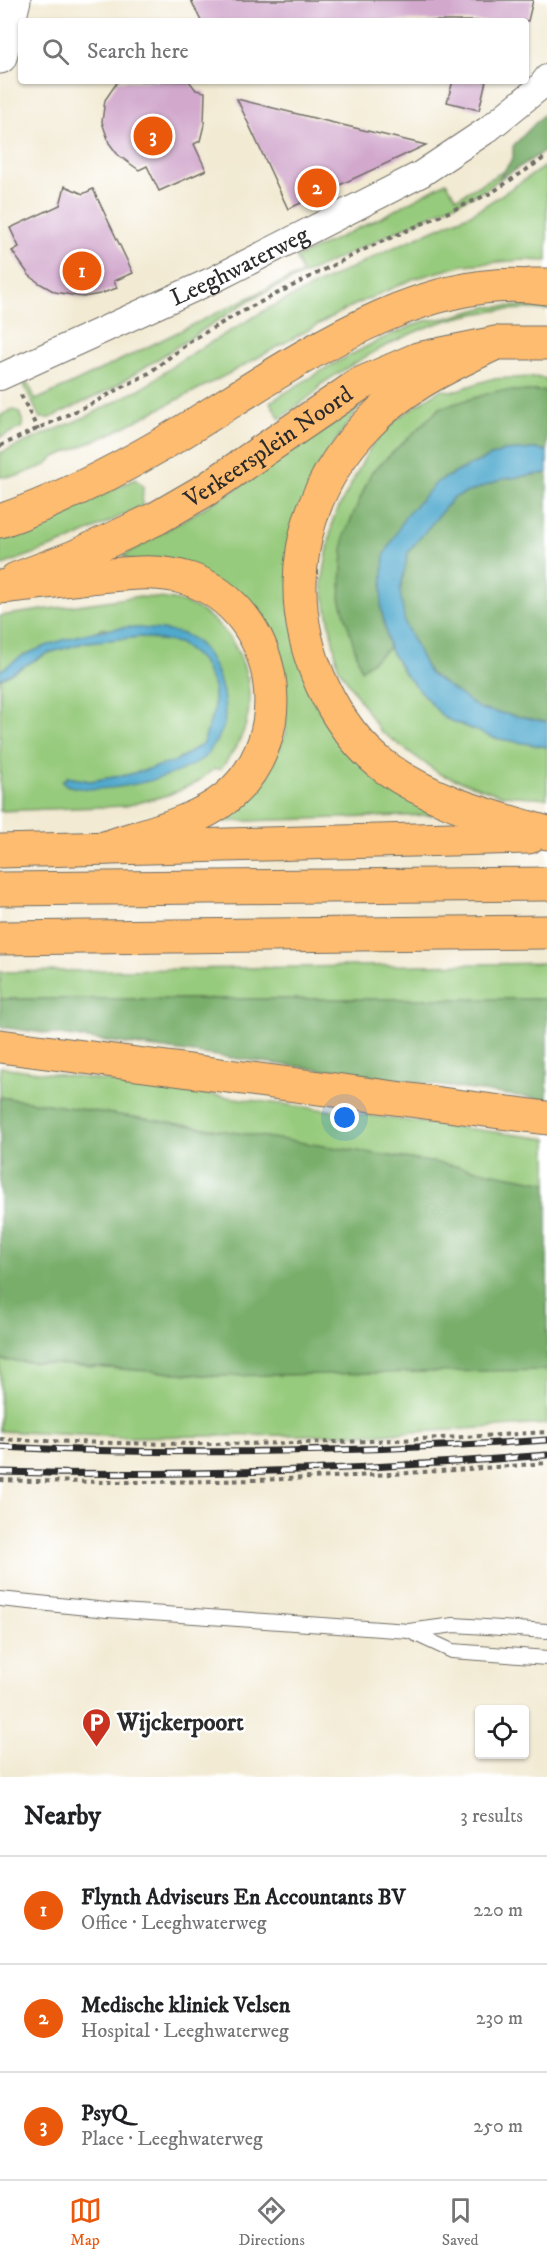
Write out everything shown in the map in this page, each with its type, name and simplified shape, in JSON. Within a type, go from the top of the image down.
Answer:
[{"type":"main road","points":[[0,521],[85,488],[327,344],[416,302],[455,291],[495,285],[542,286]]},
{"type":"main road","points":[[496,343],[423,379],[383,410],[338,461],[312,511],[300,560],[300,606],[308,648],[327,696],[354,736],[382,765],[410,784],[446,802],[547,835]]},
{"type":"main road","name":"Verkeersplein Noord","points":[[0,585],[74,557],[157,518],[207,489],[360,384],[418,359],[496,343],[547,343]]},
{"type":"main road","points":[[0,496],[50,503]]},
{"type":"main road","points":[[0,585],[136,572],[163,572],[190,580],[219,594],[240,615],[257,640],[268,670],[272,698],[268,730],[257,759],[240,783],[226,797],[203,813],[105,848]]},
{"type":"main road","points":[[0,851],[547,835]]},
{"type":"main road","points":[[0,889],[547,884]]},
{"type":"main road","points":[[0,938],[547,932]]},
{"type":"main road","points":[[0,1046],[547,1118]]},
{"type":"street","points":[[0,57],[14,0]]},
{"type":"street","name":"Leeghwaterweg","points":[[5,375],[215,279],[422,174],[487,130],[540,87],[547,78]]},
{"type":"lane","points":[[0,1599],[107,1610],[409,1631],[454,1625],[547,1631]]},
{"type":"lane","points":[[409,1631],[452,1651],[547,1658]]},
{"type":"path","name":"Leeghwaterweg","points":[[0,446],[38,430],[149,373],[192,340],[239,313],[363,250],[492,193],[547,156]]},
{"type":"path","points":[[5,375],[38,430]]},
{"type":"path","points":[[0,1439],[190,1446],[323,1444],[547,1432]]},
{"type":"path","points":[[0,1480],[217,1481],[395,1474],[547,1463]]},
{"type":"green space","points":[[547,111],[547,150],[498,180],[513,158],[513,146]]},
{"type":"green space","points":[[547,165],[547,261],[522,260],[464,265],[413,279],[348,308],[230,373],[108,435],[53,458],[46,465],[17,476],[0,477],[0,453],[90,415],[147,385],[181,360],[269,308],[390,249],[475,212]]},
{"type":"green space","points":[[504,171],[498,180],[487,189],[251,299],[111,389],[50,418],[40,418],[24,385],[28,383],[36,400],[302,273],[296,258],[386,215],[446,182],[457,198]]},
{"type":"green space","points":[[487,307],[547,307],[547,310],[483,312],[427,327],[374,352],[320,385],[317,391],[280,419],[270,402],[326,368],[379,340],[424,321],[446,318]]},
{"type":"green space","points":[[534,377],[547,379],[547,391],[497,391],[362,669],[389,648],[404,673],[494,738],[547,747],[547,798],[501,795],[440,774],[380,731],[338,667],[322,584],[333,519],[371,446],[397,419],[440,390],[454,391],[491,379]]},
{"type":"green space","points":[[497,391],[547,391],[547,451],[535,449],[504,451],[437,482],[381,607],[389,648],[361,670],[340,598],[344,536],[371,473],[440,408]]},
{"type":"green space","points":[[360,406],[313,473],[297,628],[381,768],[432,815],[215,822],[247,804],[286,734],[283,670],[264,630],[123,556],[237,488]]},
{"type":"green space","points":[[13,409],[19,412],[23,422],[21,428],[0,437],[0,416]]},
{"type":"green space","points":[[547,473],[546,722],[480,709],[429,673],[405,624],[400,591],[408,552],[453,498],[503,479]]},
{"type":"green space","points":[[135,479],[143,486],[142,506],[71,540],[0,566],[0,536],[54,517]]},
{"type":"green space","points":[[134,597],[169,599],[186,603],[201,611],[225,632],[242,660],[249,692],[246,724],[239,742],[221,769],[214,769],[196,783],[168,795],[126,806],[0,811],[0,679],[48,653],[87,642],[141,637],[179,643],[202,661],[214,687],[214,710],[203,744],[174,762],[127,775],[90,781],[67,777],[63,782],[68,786],[106,788],[207,755],[223,692],[200,645],[103,628],[0,670],[0,616]]},
{"type":"green space","points":[[547,963],[547,999],[0,999],[0,972]]},
{"type":"green space","points":[[0,999],[547,999],[547,1100],[0,1027]]},
{"type":"green space","points":[[0,1067],[547,1139],[547,1183],[456,1166],[0,1097]]},
{"type":"green space","points":[[0,1097],[456,1166],[547,1183],[547,1370],[218,1376],[0,1360]]},
{"type":"green space","points":[[0,1360],[218,1376],[547,1369],[547,1424],[380,1434],[122,1437],[0,1431]]},
{"type":"water","points":[[535,449],[547,451],[547,473],[503,479],[453,498],[408,552],[400,591],[405,624],[429,673],[480,709],[547,722],[547,747],[494,738],[444,718],[404,673],[389,648],[381,607],[384,556],[405,517],[437,482],[504,451]]},
{"type":"water","points":[[129,627],[183,634],[203,648],[217,672],[221,686],[225,713],[223,728],[208,753],[198,762],[181,770],[138,784],[114,788],[75,787],[62,782],[67,777],[90,781],[127,775],[174,762],[203,744],[214,710],[214,687],[202,661],[179,643],[141,637],[87,642],[48,653],[0,679],[0,670],[24,655],[62,640],[102,630]]},
{"type":"building","points":[[191,0],[533,0],[529,18],[200,18]]},
{"type":"building","points":[[116,84],[191,84],[196,90],[205,92],[204,125],[200,141],[194,144],[206,170],[159,191],[147,166],[139,170],[118,155],[109,143],[102,122],[105,100]]},
{"type":"building","points":[[452,84],[485,84],[479,110],[447,102]]},
{"type":"building","points":[[237,99],[330,122],[426,145],[288,209]]},
{"type":"building","points":[[65,186],[83,194],[93,189],[133,273],[114,281],[117,288],[83,297],[55,292],[29,275],[12,251],[19,247],[10,228],[60,205]]},
{"type":"railway","points":[[0,1447],[205,1452],[342,1450],[547,1440]]},
{"type":"railway","points":[[0,1472],[137,1474],[274,1471],[410,1465],[547,1455]]},
{"type":"place","name":"PsyQ","points":[[153,136]]},
{"type":"place","name":"Medische kliniek Velsen","points":[[317,188]]},
{"type":"place","name":"Flynth Adviseurs En Accountants BV","points":[[82,271]]},
{"type":"place","name":"Wijckerpoort","points":[[96,1748]]}]
